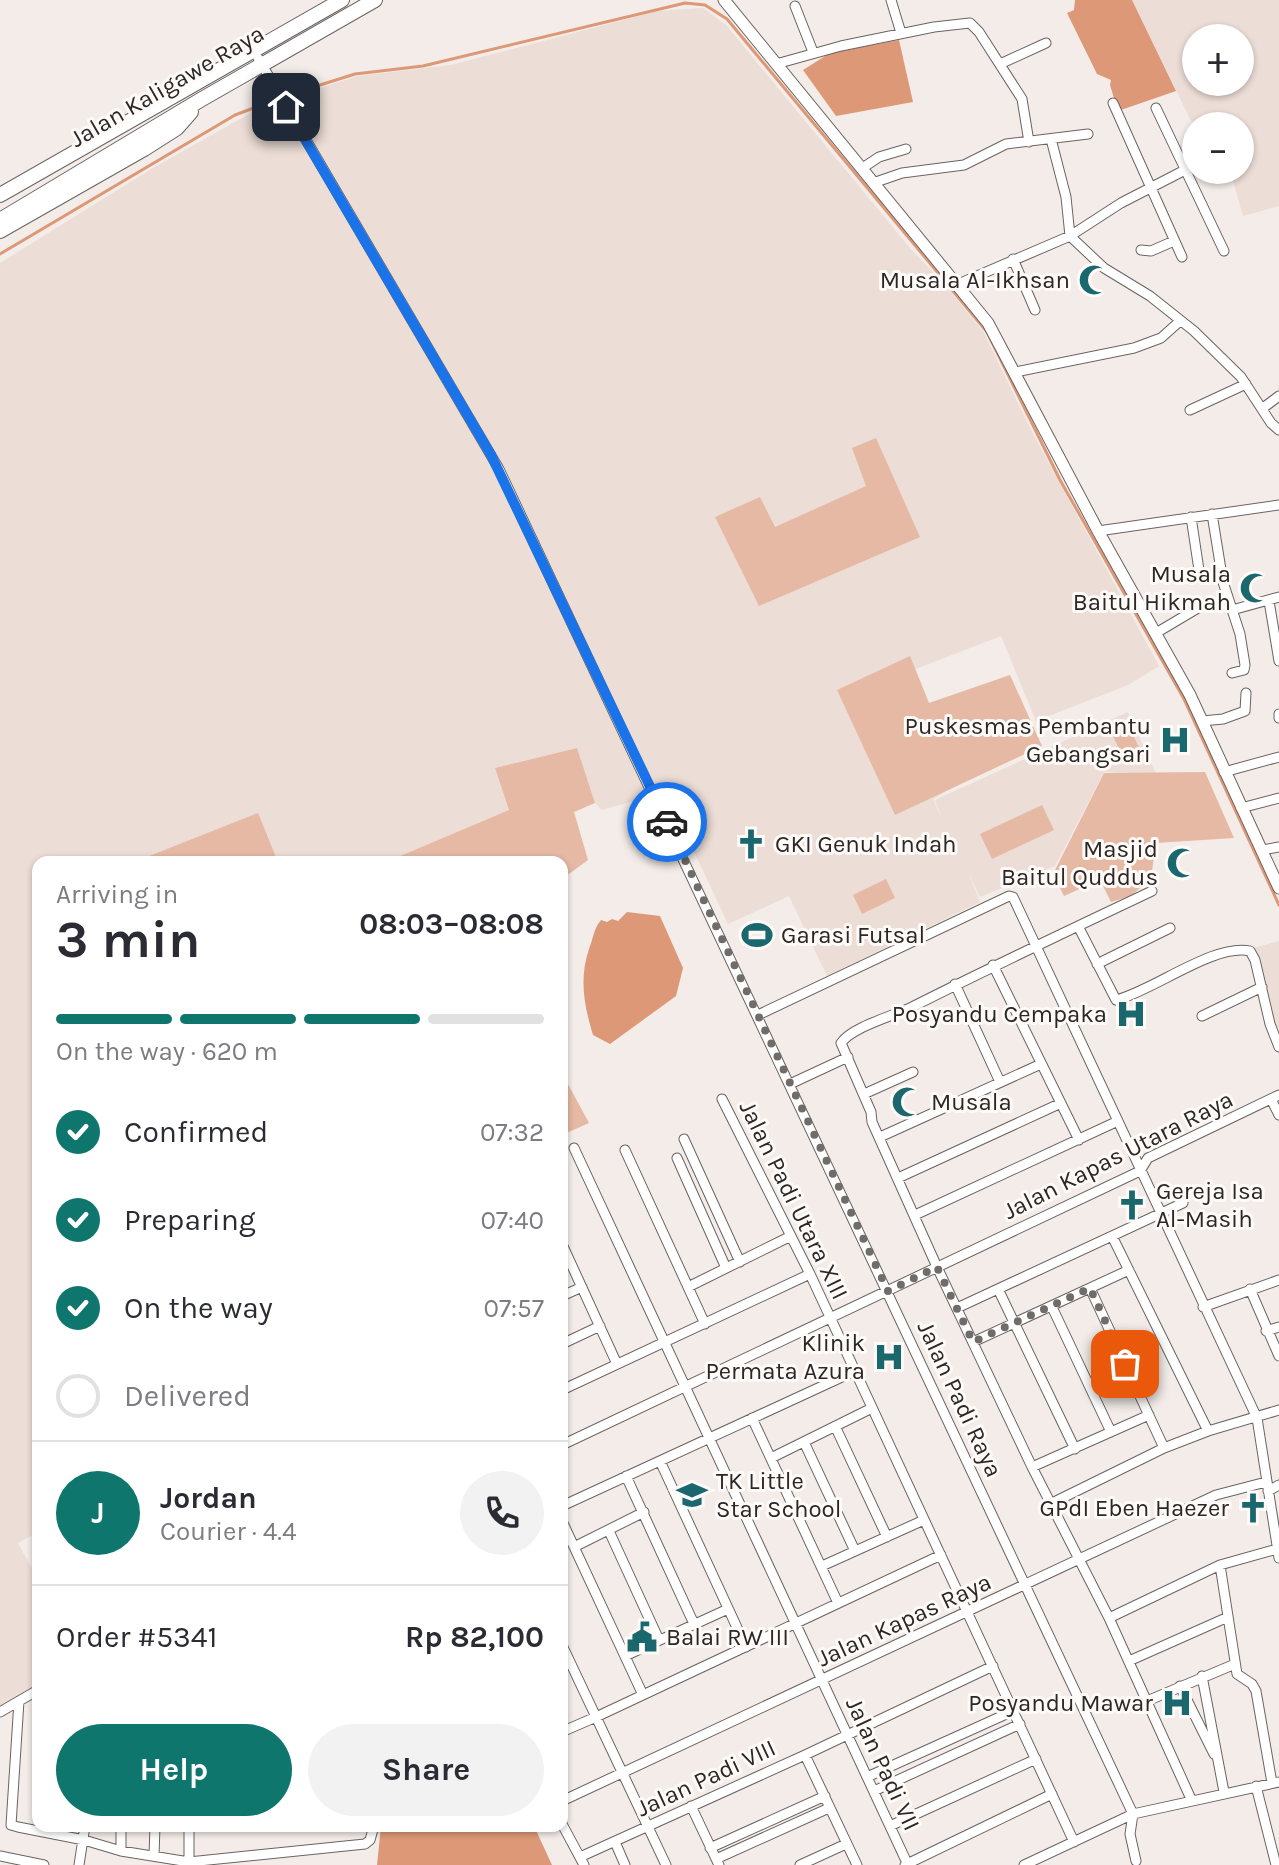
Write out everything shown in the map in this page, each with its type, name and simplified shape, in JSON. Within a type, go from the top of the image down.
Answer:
[{"type":"highway","points":[[0,195],[342,0]]},
{"type":"highway","name":"Jalan Kaligawe Raya","points":[[0,220],[202,99],[357,0]]},
{"type":"highway","points":[[260,62],[375,0]]},
{"type":"highway","name":"Jalan Kaligawe Raya","points":[[0,209],[260,62]]},
{"type":"highway","points":[[0,231],[177,128],[202,99]]},
{"type":"street","points":[[724,0],[988,323],[1202,721],[1279,888]]},
{"type":"street","points":[[891,0],[901,33]]},
{"type":"street","points":[[795,6],[813,52]]},
{"type":"street","points":[[776,64],[813,52],[901,33],[970,23],[1022,99],[1029,142]]},
{"type":"street","points":[[1000,64],[1046,43]]},
{"type":"street","name":"Jalan Padi Raya","points":[[260,62],[491,455],[1133,1814]]},
{"type":"street","points":[[1113,103],[1182,257]]},
{"type":"street","points":[[1156,108],[1182,164]]},
{"type":"street","points":[[873,183],[902,173],[964,165],[999,146],[1088,134]]},
{"type":"street","points":[[1051,139],[1066,197],[1070,236],[1104,268],[1150,296],[1212,348],[1246,384],[1271,423],[1279,430]]},
{"type":"street","points":[[861,169],[879,157],[906,149]]},
{"type":"street","points":[[956,285],[1070,236],[1182,172]]},
{"type":"street","points":[[1192,184],[1224,251]]},
{"type":"street","points":[[1141,250],[1151,251],[1174,241]]},
{"type":"street","points":[[1013,259],[1035,310]]},
{"type":"street","points":[[1015,372],[1134,348],[1161,338],[1180,321]]},
{"type":"street","points":[[1190,410],[1246,384]]},
{"type":"street","points":[[1263,408],[1279,396]]},
{"type":"street","points":[[1098,531],[1279,505]]},
{"type":"street","points":[[1212,514],[1223,582],[1240,634],[1245,665],[1244,670],[1232,673]]},
{"type":"street","points":[[1191,517],[1199,570]]},
{"type":"street","points":[[1232,610],[1274,599],[1279,661]]},
{"type":"street","points":[[1156,633],[1198,608]]},
{"type":"street","points":[[1202,721],[1242,713],[1246,709],[1246,693]]},
{"type":"street","points":[[1224,772],[1279,757]]},
{"type":"street","points":[[1241,808],[1279,798]]},
{"type":"street","points":[[1262,850],[1279,847]]},
{"type":"street","points":[[1152,891],[853,1033],[841,1043],[937,1267],[1050,1504],[1109,1618],[1191,1799]]},
{"type":"street","points":[[758,1015],[1011,896],[1038,947],[1257,1418],[1278,1553],[1220,1565],[1109,1618]]},
{"type":"street","points":[[1078,926],[1114,999],[1119,1000],[1211,957],[1242,950],[1252,955],[1279,1047]]},
{"type":"street","points":[[1097,964],[1170,928]]},
{"type":"street","points":[[993,965],[1079,1140]]},
{"type":"street","points":[[955,984],[1000,1082]]},
{"type":"street","points":[[1202,1016],[1262,987]]},
{"type":"street","points":[[790,1084],[848,1057]]},
{"type":"street","points":[[880,1137],[1041,1064]]},
{"type":"street","points":[[864,1094],[913,1072]]},
{"type":"street","points":[[1275,1097],[1279,1115]]},
{"type":"street","name":"Jalan Kapas Utara Raya","points":[[568,1442],[1140,1171],[1148,1158],[1275,1097]]},
{"type":"street","name":"Jalan Padi Utara XIII","points":[[722,1099],[810,1274],[1074,1842]]},
{"type":"street","points":[[898,1178],[1059,1104]]},
{"type":"street","points":[[915,1215],[1118,1121]]},
{"type":"street","points":[[684,1139],[740,1262]]},
{"type":"street","name":"Jalan Padi VII","points":[[574,1148],[907,1865]]},
{"type":"street","points":[[625,1150],[705,1324]]},
{"type":"street","points":[[677,1158],[726,1268]]},
{"type":"street","points":[[957,1308],[1183,1203]]},
{"type":"street","points":[[702,1212],[715,1206]]},
{"type":"street","points":[[688,1287],[791,1236]]},
{"type":"street","points":[[1112,1236],[1208,1431]]},
{"type":"street","points":[[568,1268],[582,1287],[617,1364]]},
{"type":"street","points":[[973,1342],[1129,1270]]},
{"type":"street","points":[[568,1387],[810,1274]]},
{"type":"street","points":[[1203,1307],[1279,1280]]},
{"type":"street","points":[[568,1293],[582,1287]]},
{"type":"street","points":[[1090,1288],[1164,1448]]},
{"type":"street","points":[[998,1289],[1075,1449]]},
{"type":"street","points":[[1250,1289],[1279,1356]]},
{"type":"street","points":[[1052,1307],[1111,1432]]},
{"type":"street","points":[[568,1341],[600,1326]]},
{"type":"street","points":[[1266,1331],[1279,1327]]},
{"type":"street","points":[[568,1503],[855,1371]]},
{"type":"street","points":[[771,1458],[872,1408]]},
{"type":"street","points":[[1050,1504],[1164,1448],[1279,1410]]},
{"type":"street","points":[[1032,1467],[1149,1415]]},
{"type":"street","points":[[752,1418],[838,1603]]},
{"type":"street","points":[[835,1426],[887,1537]]},
{"type":"street","points":[[804,1442],[855,1551]]},
{"type":"street","points":[[660,1461],[746,1647]]},
{"type":"street","points":[[626,1476],[694,1624]]},
{"type":"street","name":"Jalan Kapas Raya","points":[[568,1798],[1216,1495],[1279,1485]]},
{"type":"street","points":[[574,1547],[644,1512]]},
{"type":"street","points":[[822,1566],[924,1520]]},
{"type":"street","points":[[609,1531],[659,1640]]},
{"type":"street","points":[[568,1534],[643,1695]]},
{"type":"street","points":[[568,1729],[941,1555]]},
{"type":"street","points":[[1024,1865],[1133,1814],[1276,1782],[1256,1691],[1252,1684],[1240,1678],[1235,1664],[1220,1565]]},
{"type":"street","points":[[625,1656],[728,1609]]},
{"type":"street","points":[[1129,1661],[1228,1617]]},
{"type":"street","points":[[568,1658],[666,1865]]},
{"type":"street","points":[[1147,1701],[1235,1664]]},
{"type":"street","name":"Jalan Padi VIII","points":[[582,1861],[648,1826],[993,1666]]},
{"type":"street","points":[[1202,1676],[1224,1792]]},
{"type":"street","points":[[1180,1686],[1219,1766]]},
{"type":"street","points":[[0,1712],[32,1693]]},
{"type":"street","points":[[11,1825],[19,1701]]},
{"type":"street","points":[[867,1777],[1013,1711]]},
{"type":"street","points":[[874,1791],[1020,1724]]},
{"type":"street","points":[[805,1755],[857,1865]]},
{"type":"street","points":[[890,1826],[1036,1759]]},
{"type":"street","points":[[1256,1786],[1276,1863],[1262,1865]]},
{"type":"street","points":[[907,1865],[1052,1794]]},
{"type":"street","points":[[710,1848],[825,1796]]},
{"type":"street","points":[[691,1806],[718,1862],[829,1808]]},
{"type":"street","points":[[1133,1814],[1130,1834],[1136,1861]]},
{"type":"street","points":[[0,1823],[32,1827]]},
{"type":"street","points":[[57,1832],[121,1851],[189,1863],[365,1844],[372,1832]]},
{"type":"street","points":[[79,1865],[85,1832]]},
{"type":"street","points":[[121,1832],[121,1851]]},
{"type":"street","points":[[154,1856],[155,1832]]},
{"type":"street","points":[[189,1832],[189,1863]]},
{"type":"street","points":[[566,1832],[582,1861]]},
{"type":"street","points":[[615,1842],[625,1865]]},
{"type":"street","points":[[800,1865],[846,1844]]},
{"type":"street","points":[[1,1859],[39,1865]]},
{"type":"shaded area","points":[[1075,0],[1132,0],[1176,91],[1118,111],[1111,80],[1097,74],[1067,13],[1074,10]]},
{"type":"shaded area","points":[[1132,0],[1279,0],[1279,206],[1243,216],[1234,184],[1254,184],[1254,112],[1187,112]]},
{"type":"shaded area","points":[[703,8],[726,25],[984,333],[1031,430],[1159,666],[1128,685],[1036,721],[1001,636],[895,677],[945,787],[945,792],[933,799],[943,821],[935,800],[1128,712],[1156,774],[1104,772],[1055,866],[980,897],[968,872],[980,902],[827,976],[789,896],[728,924],[666,792],[602,810],[595,803],[577,748],[495,768],[509,810],[400,856],[275,856],[257,814],[149,856],[32,856],[32,1535],[18,1543],[32,1569],[32,1689],[0,1708],[0,263],[153,168],[263,106],[358,76],[451,65],[658,11]]},
{"type":"shaded area","points":[[899,40],[913,102],[836,116],[803,70],[830,53]]},
{"type":"shaded area","points":[[876,438],[920,537],[759,606],[715,517],[760,497],[775,527],[866,486],[852,448]]},
{"type":"shaded area","points":[[910,656],[929,703],[1010,675],[1042,746],[895,815],[837,690]]},
{"type":"shaded area","points":[[1127,722],[1143,756],[1126,763],[1110,730]]},
{"type":"shaded area","points":[[577,748],[595,803],[574,812],[588,860],[568,875],[568,856],[400,856],[509,810],[495,768]]},
{"type":"shaded area","points":[[1205,772],[1234,838],[1156,843],[1151,878],[1131,896],[1111,902],[1100,880],[1064,896],[1053,874],[1104,773]]},
{"type":"shaded area","points":[[1042,805],[1054,830],[992,859],[980,834]]},
{"type":"shaded area","points":[[258,813],[276,856],[149,856]]},
{"type":"shaded area","points":[[886,879],[895,898],[862,914],[853,895]]},
{"type":"shaded area","points":[[627,912],[660,916],[683,968],[676,996],[610,1044],[593,1035],[585,1003],[584,971],[595,930],[601,920],[618,921]]},
{"type":"shaded area","points":[[1279,941],[1279,1028],[1275,1029],[1253,948]]},
{"type":"shaded area","points":[[568,1084],[589,1123],[568,1132]]},
{"type":"shaded area","points":[[380,1832],[537,1832],[552,1865],[377,1865]]},
{"type":"waterway","points":[[285,96],[355,74],[423,66],[685,3],[705,5],[727,19],[987,332],[1060,480],[1184,699],[1279,905]]},
{"type":"waterway","points":[[0,254],[235,115],[278,99]]},
{"type":"way so far","points":[[667,822],[888,1291],[937,1267],[973,1342],[1090,1288],[1125,1364]]},
{"type":"place","name":"Musala Al-Ikhsan","points":[[1094,280]]},
{"type":"place","name":"Musala Baitul Hikmah","points":[[1255,588]]},
{"type":"place","name":"Puskesmas Pembantu Gebangsari","points":[[1175,740]]},
{"type":"place","name":"GKI Genuk Indah","points":[[751,844]]},
{"type":"place","name":"Masjid Baitul Quddus","points":[[1182,863]]},
{"type":"place","name":"Garasi Futsal","points":[[757,935]]},
{"type":"place","name":"Posyandu Cempaka","points":[[1131,1014]]},
{"type":"place","name":"Musala","points":[[907,1102]]},
{"type":"place","name":"Gereja Isa Al-Masih","points":[[1132,1205]]},
{"type":"place","name":"Klinik Permata Azura","points":[[889,1357]]},
{"type":"place","name":"TK Little Star School","points":[[692,1495]]},
{"type":"place","name":"GPdI Eben Haezer","points":[[1253,1508]]},
{"type":"place","name":"Balai RW III","points":[[642,1637]]},
{"type":"place","name":"Posyandu Mawar","points":[[1177,1703]]},
{"type":"route","points":[[286,107],[491,455],[667,822]]}]
